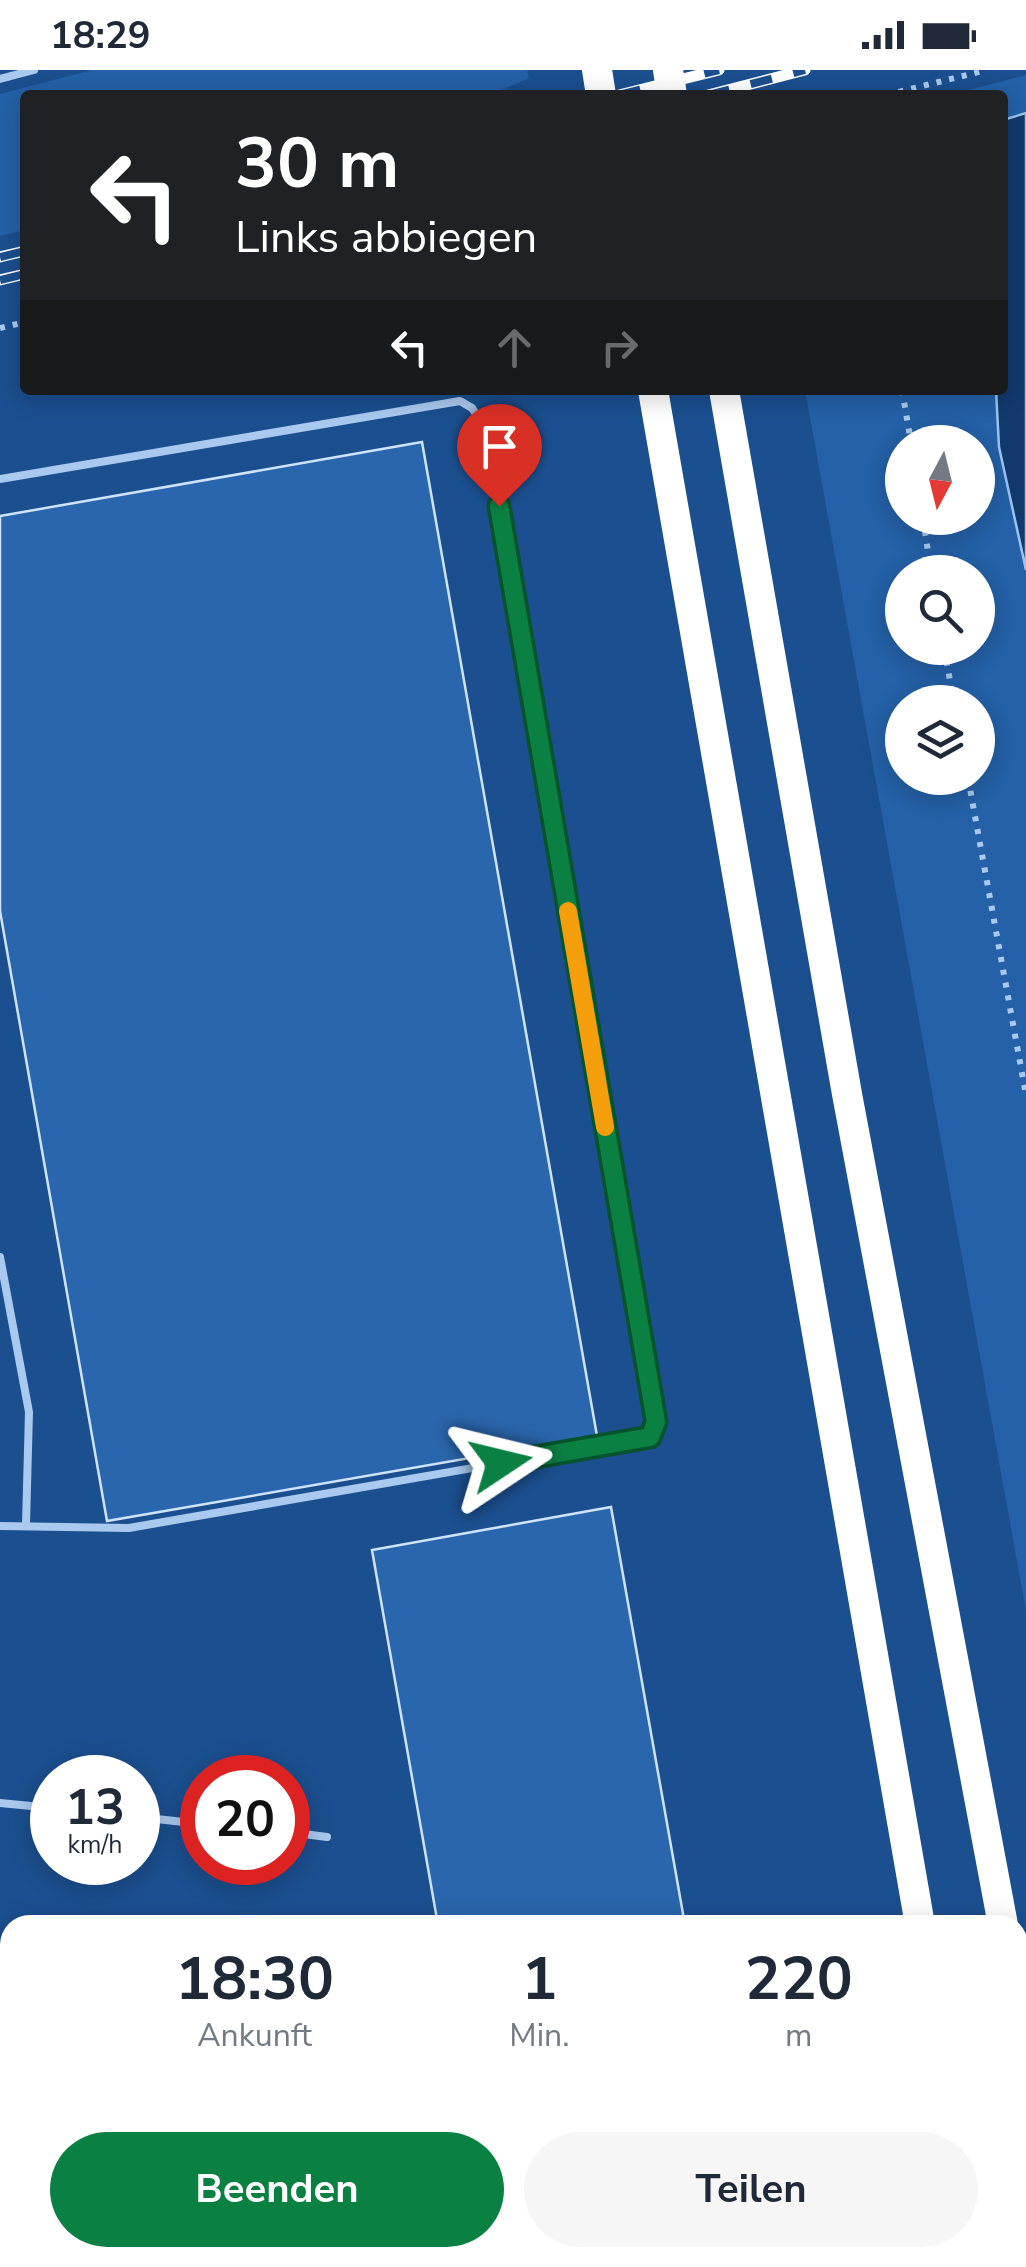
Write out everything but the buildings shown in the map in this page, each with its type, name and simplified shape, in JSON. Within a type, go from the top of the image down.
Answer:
[{"type":"highway","points":[[653,395],[918,1915]]},
{"type":"highway","points":[[725,395],[847,1094],[1001,1915]]},
{"type":"lane","points":[[0,79],[34,70]]},
{"type":"lane","points":[[0,479],[460,401],[472,408],[486,429],[656,1422],[650,1437],[128,1528],[0,1526]]},
{"type":"lane","points":[[0,1257],[28,1412],[26,1524]]},
{"type":"lane","points":[[0,1803],[30,1806]]},
{"type":"lane","points":[[310,1834],[328,1836]]},
{"type":"path","points":[[906,90],[987,70]]},
{"type":"path","points":[[903,395],[907,425]]},
{"type":"path","points":[[971,795],[1026,1095]]},
{"type":"shaded area","points":[[92,70],[527,70],[529,78],[501,90],[20,90],[20,231],[0,236],[0,94]]},
{"type":"shaded area","points":[[1026,75],[1026,113],[1008,118],[1008,90],[969,90]]},
{"type":"shaded area","points":[[1026,113],[1026,570],[999,447],[996,395],[1008,395],[1008,118]]},
{"type":"shaded area","points":[[806,395],[996,395],[999,447],[1026,570],[1026,1611]]},
{"type":"railway","points":[[639,90],[719,70]]},
{"type":"railway","points":[[727,90],[805,70]]},
{"type":"railway","points":[[0,257],[20,252]]},
{"type":"railway","points":[[0,280],[20,275]]},
{"type":"slow traffic","points":[[568,911],[605,1127]]},
{"type":"route","points":[[499,506],[656,1422],[650,1437],[501,1463]]}]
